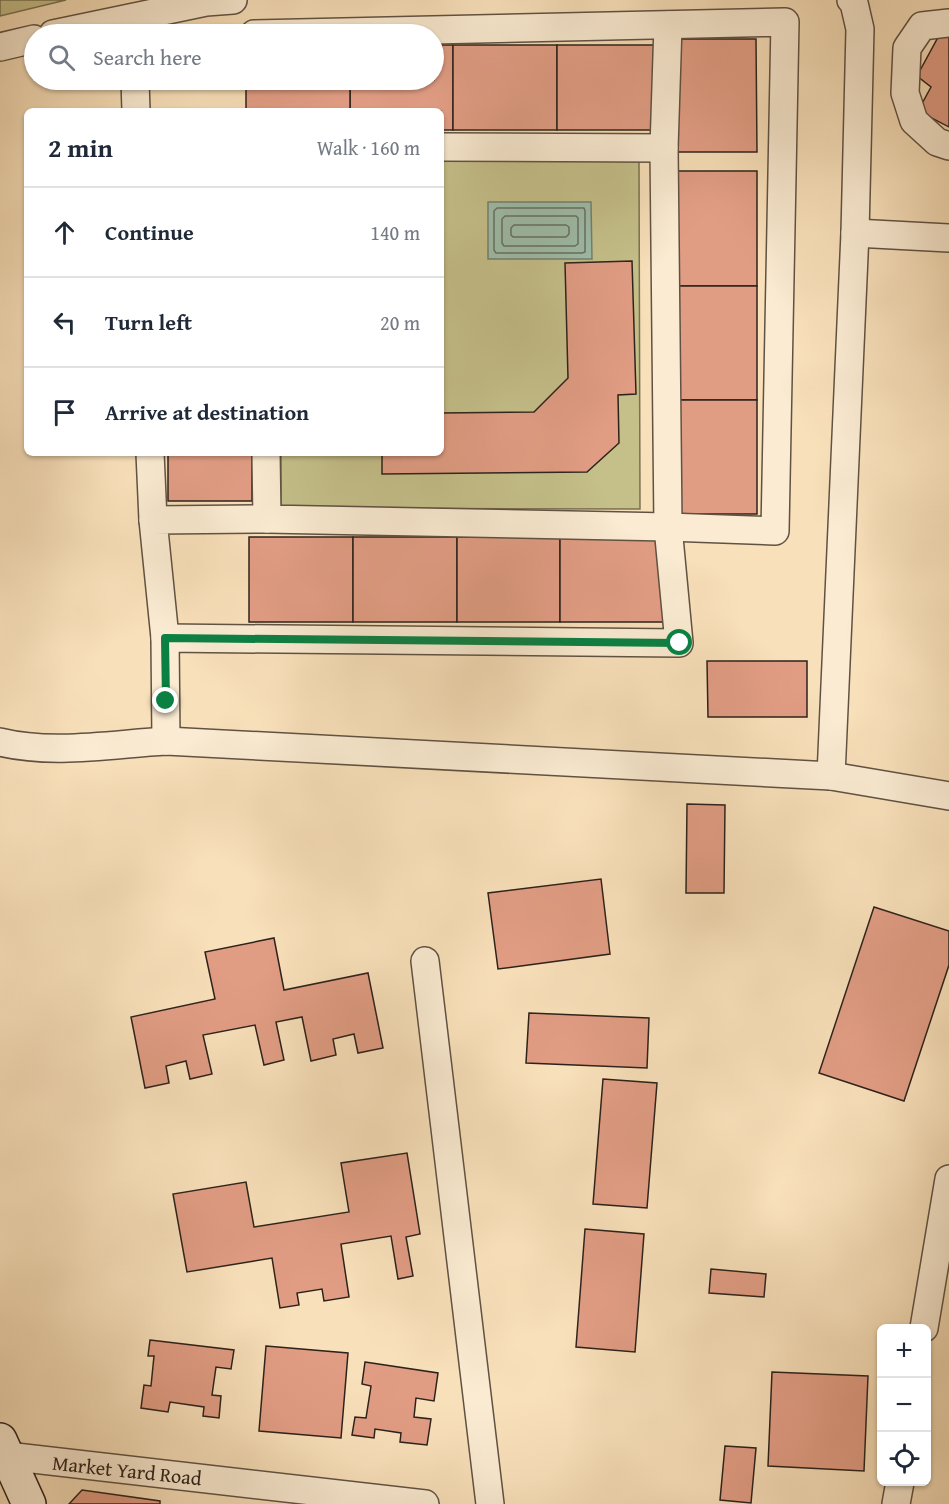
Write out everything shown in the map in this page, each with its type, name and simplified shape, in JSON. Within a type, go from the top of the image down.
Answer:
[{"type":"main road","points":[[3,1448],[29,1504]]},
{"type":"street","points":[[101,24],[206,2],[233,0]]},
{"type":"street","points":[[831,776],[855,233],[860,29],[854,3],[851,0]]},
{"type":"street","points":[[153,520],[267,519],[775,531],[785,21],[444,30]]},
{"type":"street","points":[[949,23],[922,26],[907,48],[905,93],[914,121],[937,142],[949,146]]},
{"type":"street","points":[[165,638],[680,643],[668,527],[663,148],[668,25]]},
{"type":"street","points":[[0,47],[24,41]]},
{"type":"street","points":[[135,90],[136,108]]},
{"type":"street","points":[[444,147],[663,148]]},
{"type":"street","points":[[855,233],[949,238]]},
{"type":"street","points":[[150,456],[153,520],[165,638],[166,741]]},
{"type":"street","points":[[266,456],[267,519]]},
{"type":"street","points":[[0,742],[58,748],[166,741],[831,776],[949,796]]},
{"type":"street","points":[[425,961],[490,1504]]},
{"type":"street","points":[[925,1324],[949,1182]]},
{"type":"street","name":"Market Yard Road","points":[[3,1448],[425,1504]]},
{"type":"street","points":[[896,1504],[899,1486]]},
{"type":"shaded area","points":[[0,0],[66,0],[0,16]]},
{"type":"shaded area","points":[[444,158],[639,159],[640,509],[281,508],[281,456],[444,456]]},
{"type":"water","points":[[488,202],[591,202],[592,259],[488,259]]},
{"type":"building","points":[[942,30],[949,32],[949,127],[918,111],[931,87],[917,76]]},
{"type":"building","points":[[674,39],[756,39],[757,152],[674,152]]},
{"type":"building","points":[[444,45],[453,45],[453,130],[444,130],[444,108],[350,108],[350,90],[444,90]]},
{"type":"building","points":[[453,45],[557,45],[557,130],[453,130]]},
{"type":"building","points":[[557,45],[661,45],[661,130],[557,130]]},
{"type":"building","points":[[246,90],[350,90],[350,108],[246,108]]},
{"type":"building","points":[[673,171],[757,171],[757,286],[673,286]]},
{"type":"building","points":[[632,261],[636,394],[618,395],[619,443],[587,472],[382,474],[382,456],[444,456],[444,413],[534,412],[568,378],[565,263]]},
{"type":"building","points":[[673,286],[757,286],[757,400],[673,400]]},
{"type":"building","points":[[673,400],[757,400],[757,514],[673,514]]},
{"type":"building","points":[[168,456],[252,456],[252,501],[168,501]]},
{"type":"building","points":[[249,537],[353,537],[353,622],[249,622]]},
{"type":"building","points":[[353,537],[457,537],[457,622],[353,622]]},
{"type":"building","points":[[457,537],[560,537],[560,622],[457,622]]},
{"type":"building","points":[[560,537],[664,537],[664,622],[560,622]]},
{"type":"building","points":[[707,661],[807,661],[807,717],[708,717]]},
{"type":"building","points":[[687,804],[725,805],[724,893],[686,893]]},
{"type":"building","points":[[601,879],[610,954],[498,969],[488,893]]},
{"type":"building","points":[[874,907],[949,931],[949,965],[904,1101],[819,1073]]},
{"type":"building","points":[[274,938],[284,990],[368,973],[383,1048],[358,1053],[354,1034],[333,1039],[336,1055],[311,1061],[302,1017],[276,1022],[284,1060],[264,1065],[255,1025],[203,1035],[212,1074],[190,1079],[186,1061],[166,1066],[169,1083],[145,1088],[131,1017],[215,999],[205,952]]},
{"type":"building","points":[[529,1013],[649,1018],[647,1068],[526,1063]]},
{"type":"building","points":[[603,1079],[657,1083],[647,1208],[593,1204]]},
{"type":"building","points":[[407,1153],[420,1234],[406,1237],[413,1276],[398,1279],[391,1236],[341,1244],[349,1297],[324,1301],[322,1289],[297,1293],[299,1305],[280,1308],[272,1258],[187,1272],[173,1194],[246,1182],[254,1227],[349,1212],[341,1163]]},
{"type":"building","points":[[585,1229],[644,1234],[635,1352],[576,1347]]},
{"type":"building","points":[[711,1269],[766,1274],[764,1297],[709,1293]]},
{"type":"building","points":[[150,1340],[234,1350],[231,1369],[216,1367],[212,1395],[221,1396],[219,1418],[203,1416],[204,1407],[170,1402],[168,1412],[141,1408],[144,1385],[151,1386],[154,1356],[148,1356]]},
{"type":"building","points":[[266,1346],[348,1353],[341,1438],[259,1431]]},
{"type":"building","points":[[365,1362],[438,1373],[434,1401],[416,1398],[414,1417],[431,1419],[427,1445],[400,1442],[401,1433],[375,1429],[374,1438],[352,1435],[355,1417],[366,1418],[371,1386],[362,1384]]},
{"type":"building","points":[[772,1372],[868,1376],[864,1471],[768,1466]]},
{"type":"building","points":[[725,1446],[756,1448],[751,1503],[720,1500]]},
{"type":"building","points":[[82,1490],[160,1501],[160,1504],[69,1504]]},
{"type":"route","points":[[166,701],[165,638],[680,643]]}]
